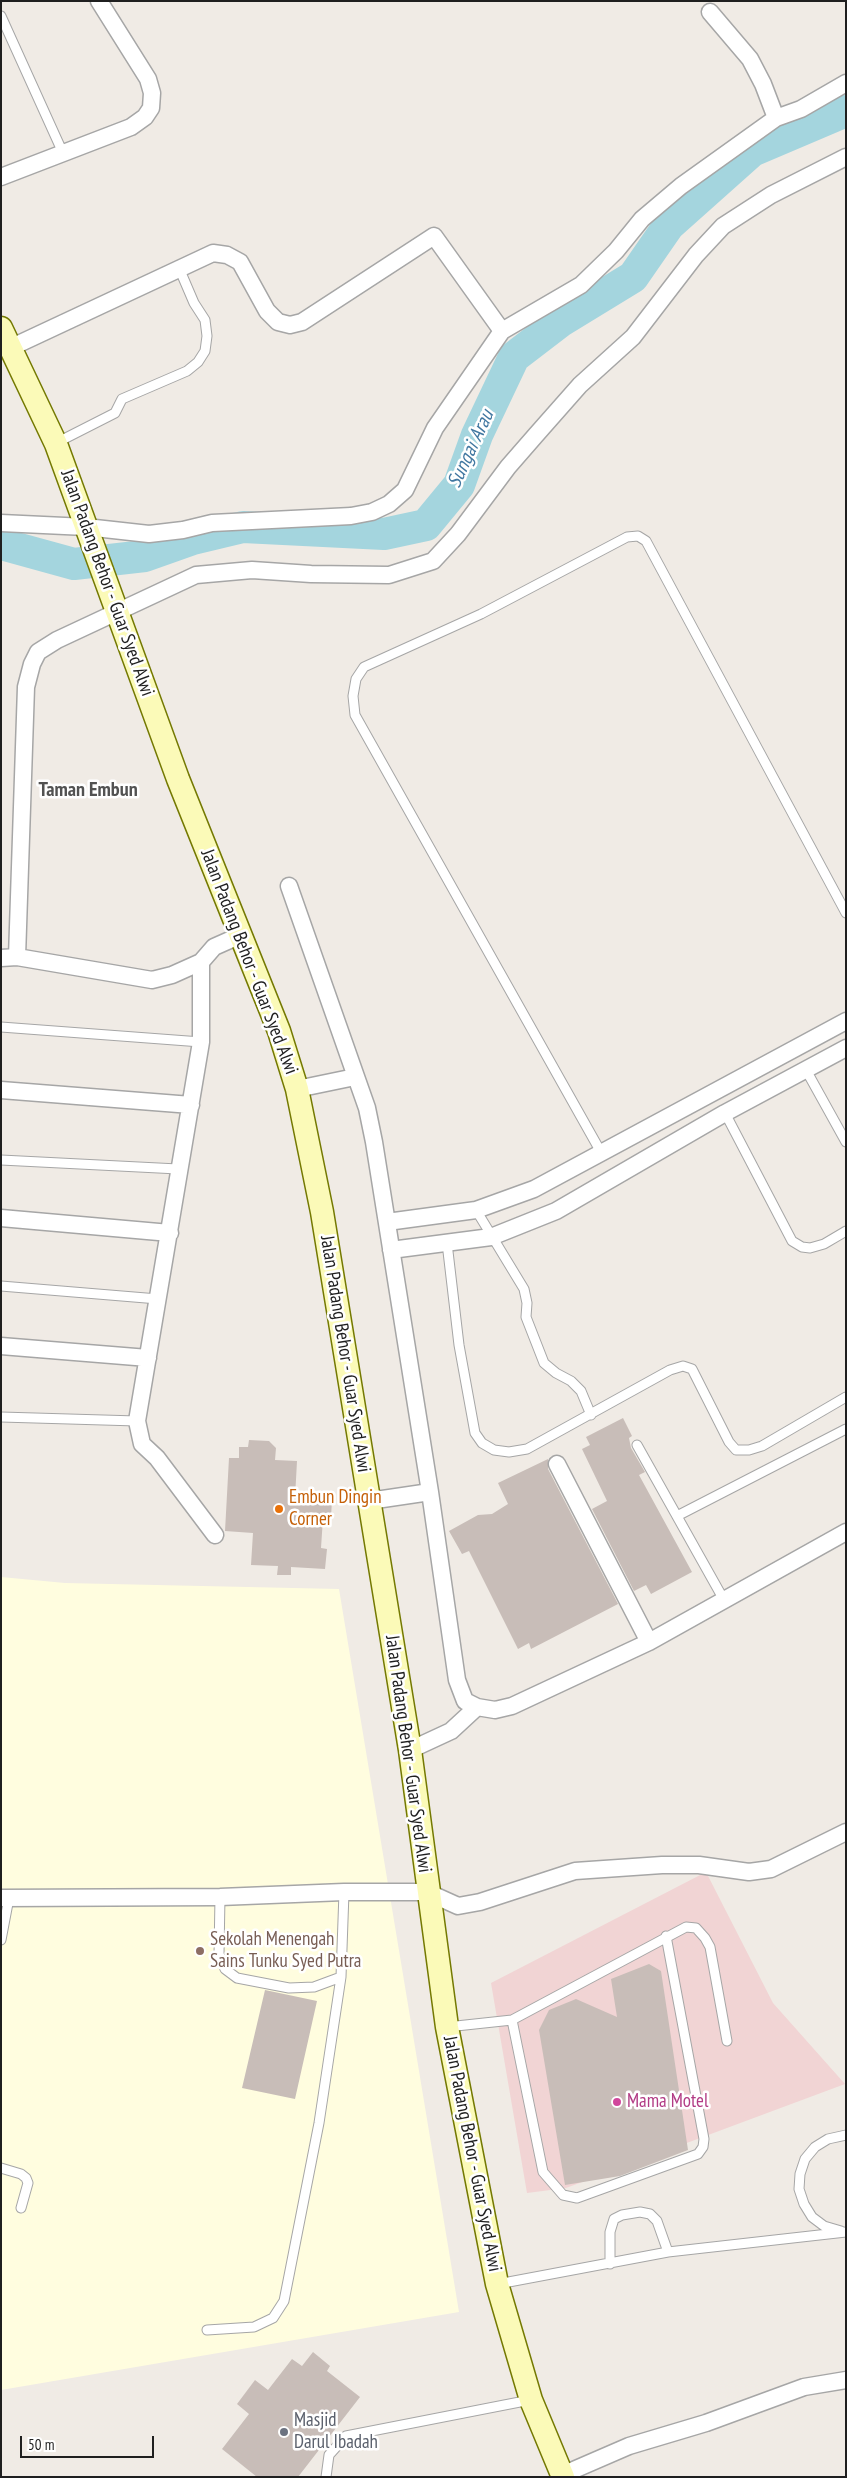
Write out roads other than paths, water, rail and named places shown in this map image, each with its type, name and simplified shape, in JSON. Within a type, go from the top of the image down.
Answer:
[{"type":"main road","name":"Jalan Padang Behor - Guar Syed Alwi","points":[[6,338],[56,444],[178,779],[279,1031],[296,1089],[322,1212],[370,1501],[410,1750],[427,1892],[447,2027],[497,2284],[531,2400],[561,2476]]},
{"type":"street","points":[[1,177],[63,153],[90,145],[131,127],[145,117],[151,108],[152,93],[148,79],[100,1]]},
{"type":"street","points":[[710,12],[750,59],[763,84],[776,118]]},
{"type":"street","points":[[1,523],[88,531],[149,534],[183,530],[212,523],[351,516],[372,512],[389,504],[405,490],[435,428],[502,331],[581,285],[616,251],[642,219],[681,186],[776,118],[801,109],[846,83]]},
{"type":"street","points":[[240,935],[214,947],[201,962],[172,975],[152,980],[9,957],[26,687],[32,664],[38,652],[117,609],[196,575],[252,570],[321,575],[389,575],[433,561],[458,534],[508,467],[580,385],[633,337],[696,255],[724,226],[771,195],[846,157]]},
{"type":"street","points":[[6,338],[213,254],[227,255],[240,262],[267,311],[278,322],[290,325],[302,322],[434,236],[502,331]]},
{"type":"street","points":[[289,886],[366,1108],[374,1142],[430,1492],[456,1680],[465,1701],[477,1707],[495,1710],[512,1706],[649,1642],[846,1532]]},
{"type":"street","points":[[201,962],[201,1042],[192,1105],[178,1169],[170,1233],[137,1421],[142,1444],[157,1458],[215,1535]]},
{"type":"street","points":[[386,1222],[476,1210],[534,1189],[846,1021]]},
{"type":"street","points":[[391,1250],[491,1237],[556,1211],[725,1113],[846,1048]]},
{"type":"street","points":[[296,1089],[355,1077]]},
{"type":"street","points":[[1,1090],[192,1105]]},
{"type":"street","points":[[1,1218],[170,1233]]},
{"type":"street","points":[[1,1346],[148,1358]]},
{"type":"street","points":[[557,1464],[649,1642]]},
{"type":"street","points":[[370,1501],[430,1492]]},
{"type":"street","points":[[410,1750],[451,1731],[477,1707]]},
{"type":"street","points":[[5,1898],[220,1897],[344,1892],[427,1892],[458,1906],[480,1902],[574,1872],[662,1865],[700,1865],[749,1872],[771,1869],[846,1832]]},
{"type":"street","points":[[561,2476],[629,2446],[706,2423],[804,2387],[846,2380]]},
{"type":"lane","points":[[1,16],[63,153]]},
{"type":"lane","points":[[56,444],[115,413],[122,399],[187,371],[198,362],[205,350],[207,336],[204,320],[194,303],[179,268]]},
{"type":"lane","points":[[602,1154],[355,715],[353,696],[356,679],[364,668],[481,614],[627,537],[638,536],[646,541],[846,913]]},
{"type":"lane","points":[[1,1027],[201,1042]]},
{"type":"lane","points":[[806,1070],[846,1142]]},
{"type":"lane","points":[[725,1113],[792,1240],[810,1248],[824,1244],[846,1231]]},
{"type":"lane","points":[[1,1160],[178,1169]]},
{"type":"lane","points":[[476,1210],[524,1289],[527,1303],[526,1318],[544,1363],[556,1373],[571,1381],[581,1391],[591,1415]]},
{"type":"lane","points":[[447,1243],[459,1345],[476,1433],[482,1443],[494,1450],[509,1452],[527,1448],[591,1415],[670,1370],[683,1366],[692,1369],[729,1442],[736,1450],[748,1450],[762,1446],[846,1398]]},
{"type":"lane","points":[[1,1286],[158,1299]]},
{"type":"lane","points":[[1,1417],[137,1421]]},
{"type":"lane","points":[[677,1516],[846,1429]]},
{"type":"lane","points":[[637,1445],[724,1600]]},
{"type":"lane","points":[[207,2330],[254,2327],[272,2318],[284,2302],[319,2123],[341,1977],[344,1892]]},
{"type":"lane","points":[[220,1897],[219,1954],[225,1969],[237,1978],[288,1988],[314,1986],[341,1977]]},
{"type":"lane","points":[[1,1940],[5,1898]]},
{"type":"lane","points":[[447,2027],[512,2020],[686,1927],[696,1928],[710,1947],[727,2041]]},
{"type":"lane","points":[[512,2020],[543,2172],[563,2195],[577,2198],[698,2154],[703,2146],[704,2139],[666,1936]]},
{"type":"lane","points":[[846,2128],[815,2147],[805,2159],[800,2174],[799,2189],[804,2204],[812,2217],[824,2226],[846,2232]]},
{"type":"lane","points":[[828,2139],[846,2135]]},
{"type":"lane","points":[[1,2168],[21,2174],[26,2178],[28,2183],[21,2208]]},
{"type":"lane","points":[[610,2264],[610,2232],[614,2219],[622,2215],[640,2212],[650,2214],[657,2221],[668,2252]]},
{"type":"lane","points":[[497,2284],[668,2252],[846,2232]]},
{"type":"lane","points":[[326,2477],[329,2456],[346,2436],[531,2400]]},
{"type":"waterway","name":"Sungai Arau","points":[[1,544],[74,564],[145,556],[193,539],[243,527],[384,534],[426,525],[459,485],[477,435],[514,357],[561,321],[633,277],[669,225],[752,151],[846,111]]},
{"type":"place","name":"Embun Dingin Corner","points":[[279,1509]]},
{"type":"place","name":"Sekolah Menengah Sains Tunku Syed Putra","points":[[200,1951]]},
{"type":"place","name":"Mama Motel","points":[[617,2102]]},
{"type":"place","name":"Masjid Darul Ibadah","points":[[284,2432]]},
{"type":"district","name":"Taman Embun","points":[[88,790]]}]
